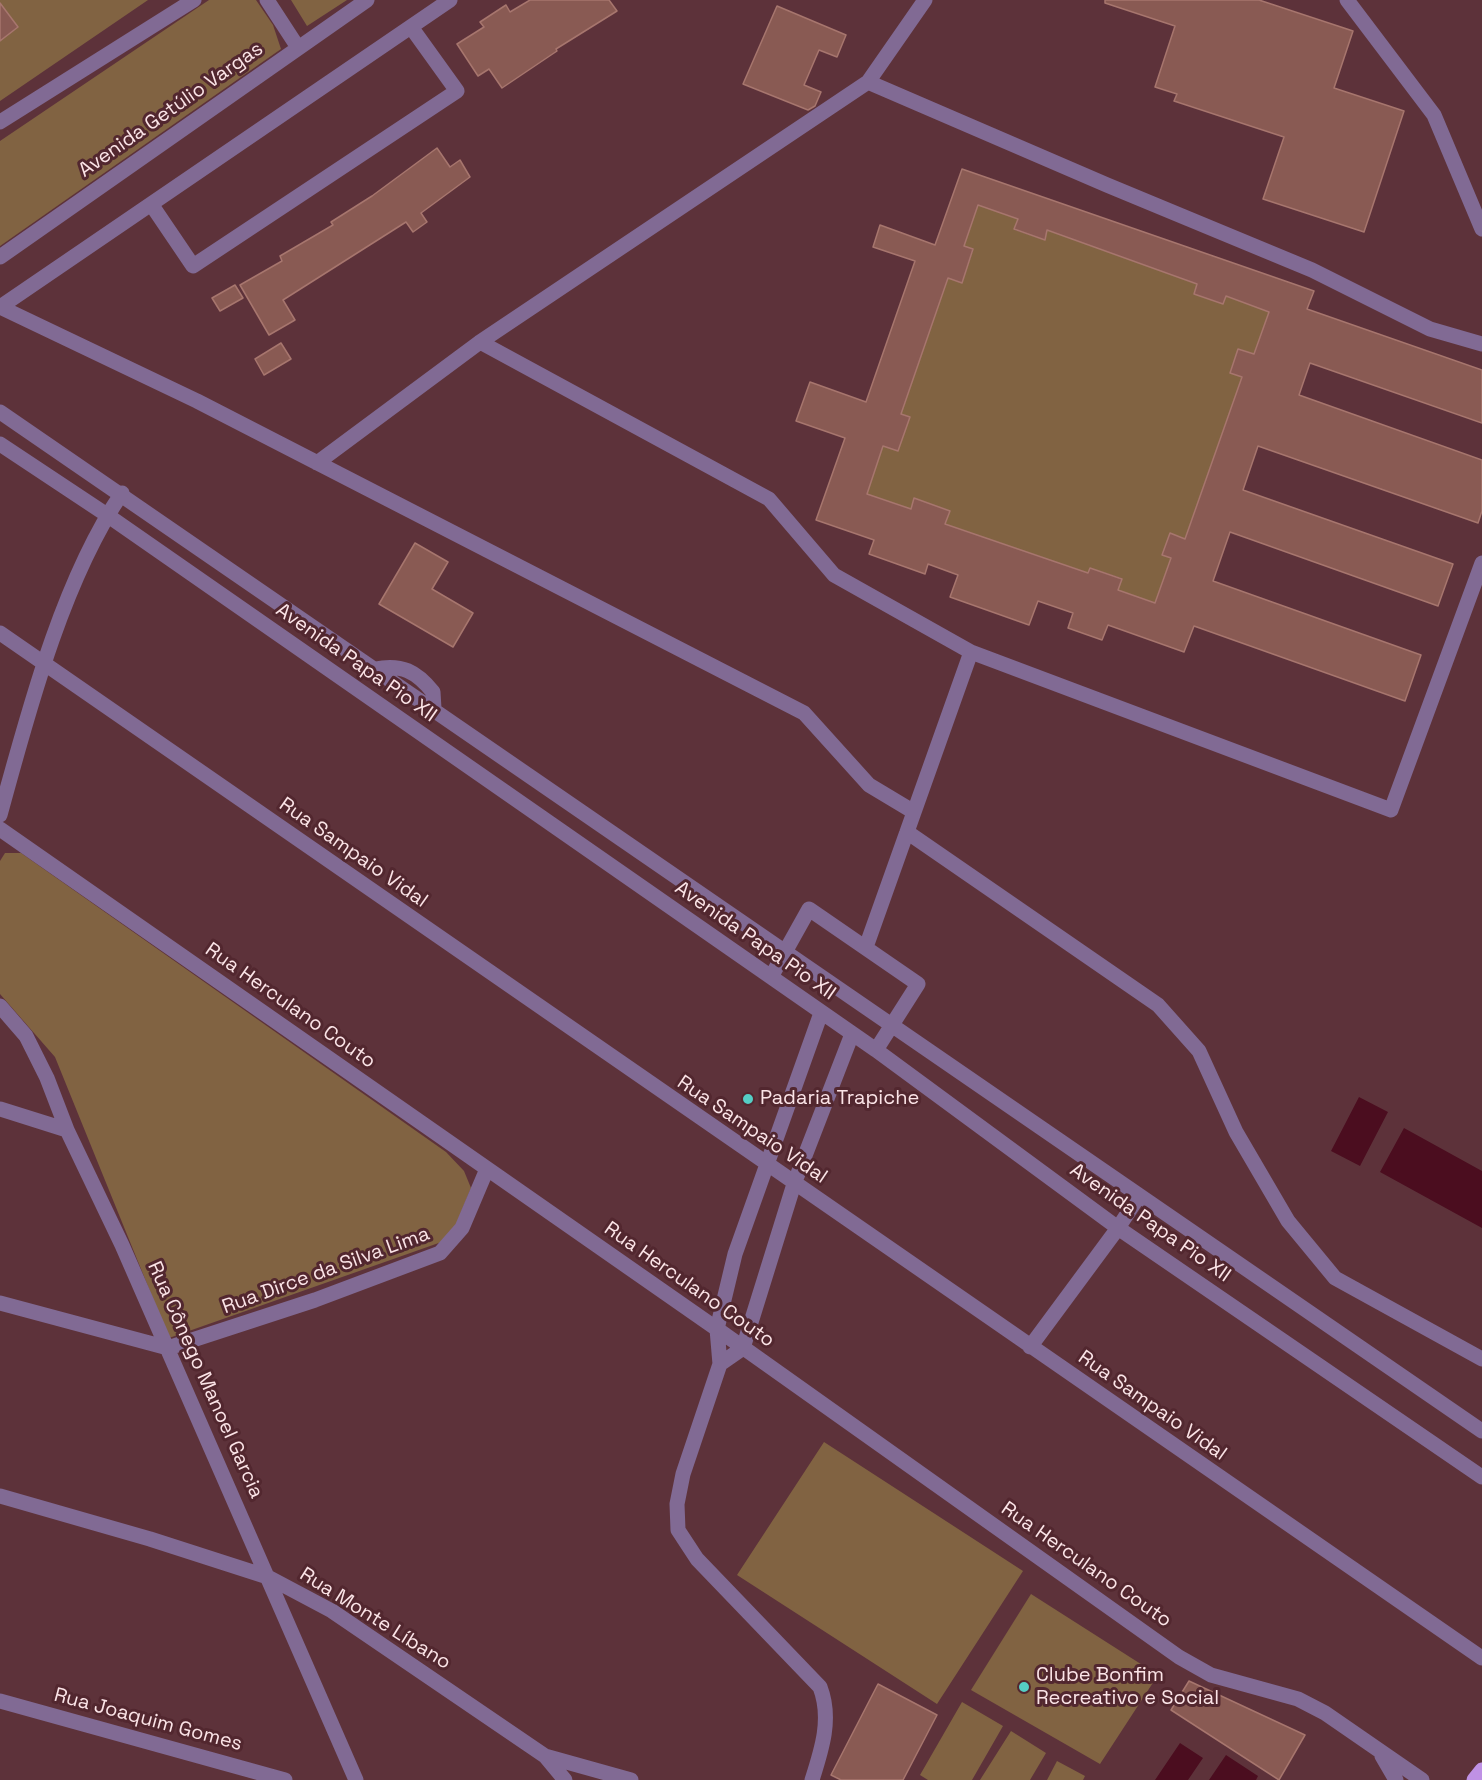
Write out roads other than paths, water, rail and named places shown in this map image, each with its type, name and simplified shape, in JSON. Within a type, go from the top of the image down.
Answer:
[{"type":"main road","points":[[1474,1780],[1482,1770]]},
{"type":"street","points":[[0,122],[194,0]]},
{"type":"street","points":[[267,0],[297,46]]},
{"type":"street","name":"Avenida Getúlio Vargas","points":[[0,257],[297,46],[367,0]]},
{"type":"street","points":[[0,307],[450,0]]},
{"type":"street","points":[[317,463],[480,342],[868,82],[926,0]]},
{"type":"street","points":[[1347,0],[1434,115],[1482,229]]},
{"type":"street","points":[[151,204],[193,266],[457,91],[411,27]]},
{"type":"street","points":[[868,82],[1312,270],[1430,329],[1482,344]]},
{"type":"street","points":[[0,307],[196,401],[804,713],[869,785],[914,812]]},
{"type":"street","points":[[480,342],[769,500],[834,575],[971,652],[1391,810],[1482,563]]},
{"type":"street","name":"Avenida Papa Pio XII","points":[[0,412],[122,493],[890,1026],[1482,1431]]},
{"type":"street","name":"Avenida Papa Pio XII","points":[[0,444],[106,515],[876,1050],[1118,1228],[1482,1477]]},
{"type":"street","points":[[0,815],[45,664],[79,573],[106,515],[122,493]]},
{"type":"street","name":"Rua Sampaio Vidal","points":[[0,633],[765,1165],[1482,1659]]},
{"type":"street","points":[[312,658],[328,636]]},
{"type":"street","points":[[866,947],[971,652]]},
{"type":"street","points":[[548,823],[565,800]]},
{"type":"street","name":"Rua Herculano Couto","points":[[0,829],[717,1329],[1179,1657],[1211,1675],[1298,1699],[1325,1713],[1370,1742],[1422,1780]]},
{"type":"street","points":[[907,832],[1158,1005],[1199,1051],[1236,1132],[1288,1221],[1335,1278],[1482,1359]]},
{"type":"street","points":[[771,977],[809,909],[866,947],[918,984],[876,1050]]},
{"type":"street","name":"Rua Cônego Manoel Garcia","points":[[0,1006],[26,1036],[47,1078],[67,1130],[101,1198],[168,1348],[356,1780]]},
{"type":"street","points":[[812,1780],[825,1731],[827,1713],[820,1687],[697,1559],[678,1530],[677,1504],[682,1474],[720,1364],[717,1329],[735,1254],[821,1013]]},
{"type":"street","points":[[720,1364],[743,1348],[794,1184],[852,1034]]},
{"type":"street","points":[[0,1109],[67,1130]]},
{"type":"street","name":"Rua Dirce da Silva Lima","points":[[168,1348],[315,1300],[440,1253],[462,1228],[487,1169]]},
{"type":"street","points":[[1030,1347],[1139,1196]]},
{"type":"street","points":[[0,1303],[168,1348]]},
{"type":"street","name":"Rua Monte Líbano","points":[[0,1496],[150,1539],[268,1577],[332,1611],[545,1756],[565,1780]]},
{"type":"street","name":"Rua Joaquim Gomes","points":[[0,1701],[285,1780]]},
{"type":"street","name":"Rua Herculano Couto","points":[[1370,1742],[1384,1759],[1396,1780]]},
{"type":"street","points":[[545,1756],[631,1780]]},
{"type":"place","name":"Padaria Trapiche","points":[[748,1099]]},
{"type":"place","name":"Clube Bonfim Recreativo e Social","points":[[1024,1687]]}]
